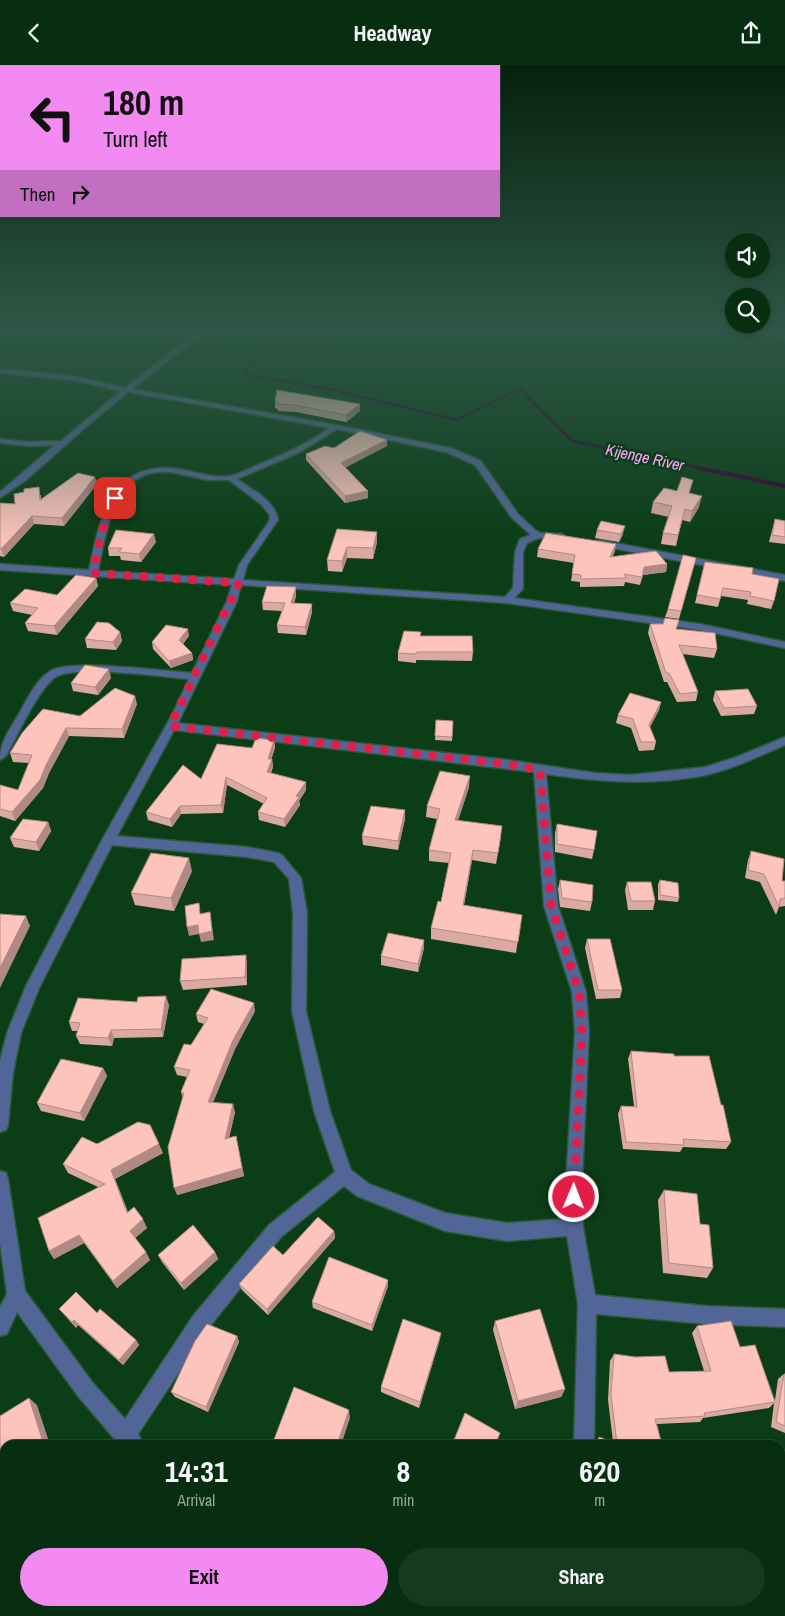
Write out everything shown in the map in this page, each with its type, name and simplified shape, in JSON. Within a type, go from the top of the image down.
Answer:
[{"type":"street","points":[[0,496],[116,399]]},
{"type":"street","points":[[181,399],[422,444],[473,460],[481,467],[493,487],[515,516],[527,528],[538,535],[572,539]]},
{"type":"street","points":[[93,573],[101,533],[115,498],[133,476],[152,470],[168,469],[205,477],[231,478],[308,446],[336,427]]},
{"type":"street","points":[[0,441],[29,444],[64,443]]},
{"type":"street","points":[[0,1125],[5,1073],[14,1033],[33,986],[195,676],[239,583],[243,565],[264,538],[274,518],[272,510],[260,498],[231,478]]},
{"type":"street","points":[[507,600],[518,589],[519,551],[523,541],[538,535]]},
{"type":"street","points":[[590,542],[785,577]]},
{"type":"street","points":[[0,567],[507,600],[700,627],[785,645]]},
{"type":"street","points":[[1,753],[40,689],[49,677],[56,672],[65,669],[95,669],[195,676]]},
{"type":"street","points":[[170,726],[508,764],[595,777],[661,777],[706,771],[738,761],[785,741]]},
{"type":"street","points":[[540,770],[551,906],[572,966],[579,992],[581,1012],[582,1032],[574,1183],[574,1227],[587,1304],[584,1440]]},
{"type":"street","points":[[108,840],[247,852],[278,858],[295,878],[300,913],[300,1011],[322,1111],[344,1175],[363,1190],[445,1222],[507,1232],[574,1227]]},
{"type":"street","points":[[130,1440],[200,1323],[275,1231],[344,1175]]},
{"type":"street","points":[[0,1179],[16,1295],[85,1389],[128,1440]]},
{"type":"street","points":[[0,1327],[16,1295]]},
{"type":"street","points":[[587,1304],[707,1315],[785,1318]]},
{"type":"building","points":[[275,399],[333,399],[360,404],[346,415],[295,405],[277,404],[279,402]]},
{"type":"building","points":[[360,431],[387,440],[341,463],[368,491],[345,496],[306,454],[325,446],[334,448]]},
{"type":"building","points":[[78,473],[95,477],[62,518],[32,516],[0,548],[0,503],[15,504],[14,494],[24,492],[24,489],[39,487],[40,500]]},
{"type":"building","points":[[682,477],[693,480],[689,493],[702,496],[692,511],[685,509],[678,535],[663,533],[672,506],[653,502],[664,488],[677,491]]},
{"type":"building","points":[[775,519],[785,521],[785,537],[772,535]]},
{"type":"building","points":[[601,521],[625,526],[621,534],[597,530]]},
{"type":"building","points":[[337,529],[377,532],[373,548],[347,547],[342,561],[327,560]]},
{"type":"building","points":[[116,530],[154,534],[139,554],[119,552],[122,548],[108,548]]},
{"type":"building","points":[[546,533],[616,544],[610,557],[656,551],[667,564],[644,567],[642,577],[624,574],[626,578],[581,579],[581,575],[572,574],[575,555],[538,549]]},
{"type":"building","points":[[683,555],[696,558],[681,611],[668,609]]},
{"type":"building","points":[[705,562],[753,568],[752,574],[779,579],[774,601],[750,596],[751,592],[723,588],[720,599],[697,595]]},
{"type":"building","points":[[76,575],[96,578],[54,626],[25,623],[38,608],[10,603],[25,589],[57,595]]},
{"type":"building","points":[[267,586],[296,587],[291,603],[312,604],[305,627],[277,625],[285,603],[262,602]]},
{"type":"building","points":[[665,618],[679,620],[676,629],[715,633],[717,649],[679,645],[698,692],[680,694],[669,673],[666,673],[650,624],[663,624]]},
{"type":"building","points":[[97,622],[109,623],[120,632],[113,642],[85,639]]},
{"type":"building","points":[[166,625],[188,629],[179,640],[192,653],[169,661],[152,642]]},
{"type":"building","points":[[404,631],[421,632],[420,636],[472,636],[473,652],[398,653]]},
{"type":"building","points":[[85,665],[109,669],[95,687],[71,683]]},
{"type":"building","points":[[115,688],[135,696],[122,729],[66,728],[40,780],[12,812],[0,809],[0,785],[18,790],[32,755],[10,753],[22,733],[43,709],[80,716]]},
{"type":"building","points":[[748,689],[757,706],[724,708],[715,691]]},
{"type":"building","points":[[630,693],[661,702],[649,725],[656,742],[641,742],[633,719],[618,715]]},
{"type":"building","points":[[436,720],[453,721],[452,737],[435,736]]},
{"type":"building","points":[[256,738],[274,740],[268,759],[272,759],[267,772],[306,782],[296,796],[299,797],[284,819],[258,812],[267,798],[226,777],[221,805],[180,806],[170,819],[146,812],[183,765],[201,779],[217,744],[252,748]]},
{"type":"building","points":[[440,771],[470,776],[455,820],[502,826],[498,853],[473,850],[463,905],[522,915],[518,942],[431,928],[438,901],[441,902],[451,853],[429,850],[440,809],[427,806]]},
{"type":"building","points":[[371,806],[405,810],[398,841],[362,836]]},
{"type":"building","points":[[23,819],[48,822],[36,842],[10,838]]},
{"type":"building","points":[[557,824],[597,831],[594,850],[557,844]]},
{"type":"building","points":[[751,851],[784,859],[782,881],[785,881],[785,898],[780,899],[779,907],[764,874],[748,870]]},
{"type":"building","points":[[151,853],[189,858],[171,898],[131,893]]},
{"type":"building","points":[[560,880],[593,885],[592,902],[562,898]]},
{"type":"building","points":[[660,880],[678,883],[679,898],[660,895]]},
{"type":"building","points":[[627,882],[651,882],[655,901],[631,901]]},
{"type":"building","points":[[199,903],[200,914],[210,912],[212,931],[199,934],[198,925],[187,927],[185,906]]},
{"type":"building","points":[[0,914],[26,916],[0,968]]},
{"type":"building","points":[[388,933],[424,940],[418,964],[381,956]]},
{"type":"building","points":[[587,939],[610,939],[622,990],[598,990]]},
{"type":"building","points":[[246,955],[245,977],[180,981],[182,959]]},
{"type":"building","points":[[211,989],[254,1003],[233,1040],[208,1102],[233,1104],[225,1139],[236,1136],[242,1168],[174,1188],[168,1147],[184,1093],[181,1092],[190,1070],[174,1067],[184,1044],[191,1045],[208,1018],[196,1014]]},
{"type":"building","points":[[166,996],[161,1029],[111,1030],[108,1038],[76,1036],[80,1023],[69,1022],[78,998],[137,1002],[138,997]]},
{"type":"building","points":[[631,1051],[674,1054],[674,1056],[709,1056],[731,1142],[683,1139],[684,1145],[626,1142],[621,1106],[637,1107]]},
{"type":"building","points":[[61,1059],[103,1068],[80,1113],[37,1103]]},
{"type":"building","points":[[138,1122],[150,1125],[159,1144],[111,1170],[127,1213],[134,1207],[143,1219],[130,1231],[146,1252],[113,1281],[79,1235],[49,1251],[38,1218],[105,1184],[63,1164],[82,1137],[97,1144]]},
{"type":"building","points":[[664,1190],[697,1194],[700,1224],[709,1225],[713,1268],[669,1263]]},
{"type":"building","points":[[318,1217],[334,1231],[267,1309],[239,1284],[273,1246],[283,1255]]},
{"type":"building","points":[[193,1225],[215,1252],[181,1283],[158,1255]]},
{"type":"building","points":[[329,1257],[388,1280],[372,1325],[312,1302]]},
{"type":"building","points":[[76,1292],[97,1313],[100,1309],[136,1340],[119,1360],[59,1309]]},
{"type":"building","points":[[540,1309],[565,1389],[518,1401],[495,1321]]},
{"type":"building","points":[[403,1319],[441,1333],[420,1402],[381,1387]]},
{"type":"building","points":[[731,1321],[740,1347],[755,1345],[775,1402],[704,1413],[705,1416],[655,1419],[661,1440],[617,1440],[611,1394],[614,1354],[635,1357],[665,1356],[669,1372],[711,1371],[697,1326]]},
{"type":"building","points":[[207,1324],[237,1336],[206,1407],[171,1392],[195,1341]]},
{"type":"building","points":[[785,1374],[785,1426],[776,1422]]},
{"type":"building","points":[[294,1387],[349,1410],[339,1440],[274,1440]]},
{"type":"building","points":[[29,1398],[42,1440],[0,1440],[0,1416]]},
{"type":"building","points":[[465,1413],[500,1433],[497,1440],[454,1440]]},
{"type":"waterway","name":"Kijenge River","points":[[372,399],[457,420],[499,399]]},
{"type":"waterway","name":"Kijenge River","points":[[530,399],[572,441],[705,469]]},
{"type":"waterway","name":"Kijenge River","points":[[699,468],[785,486]]},
{"type":"route","points":[[115,498],[101,533],[93,573],[239,583],[232,601],[170,726],[508,764],[540,770],[551,906],[579,992],[582,1032],[574,1197]]}]
